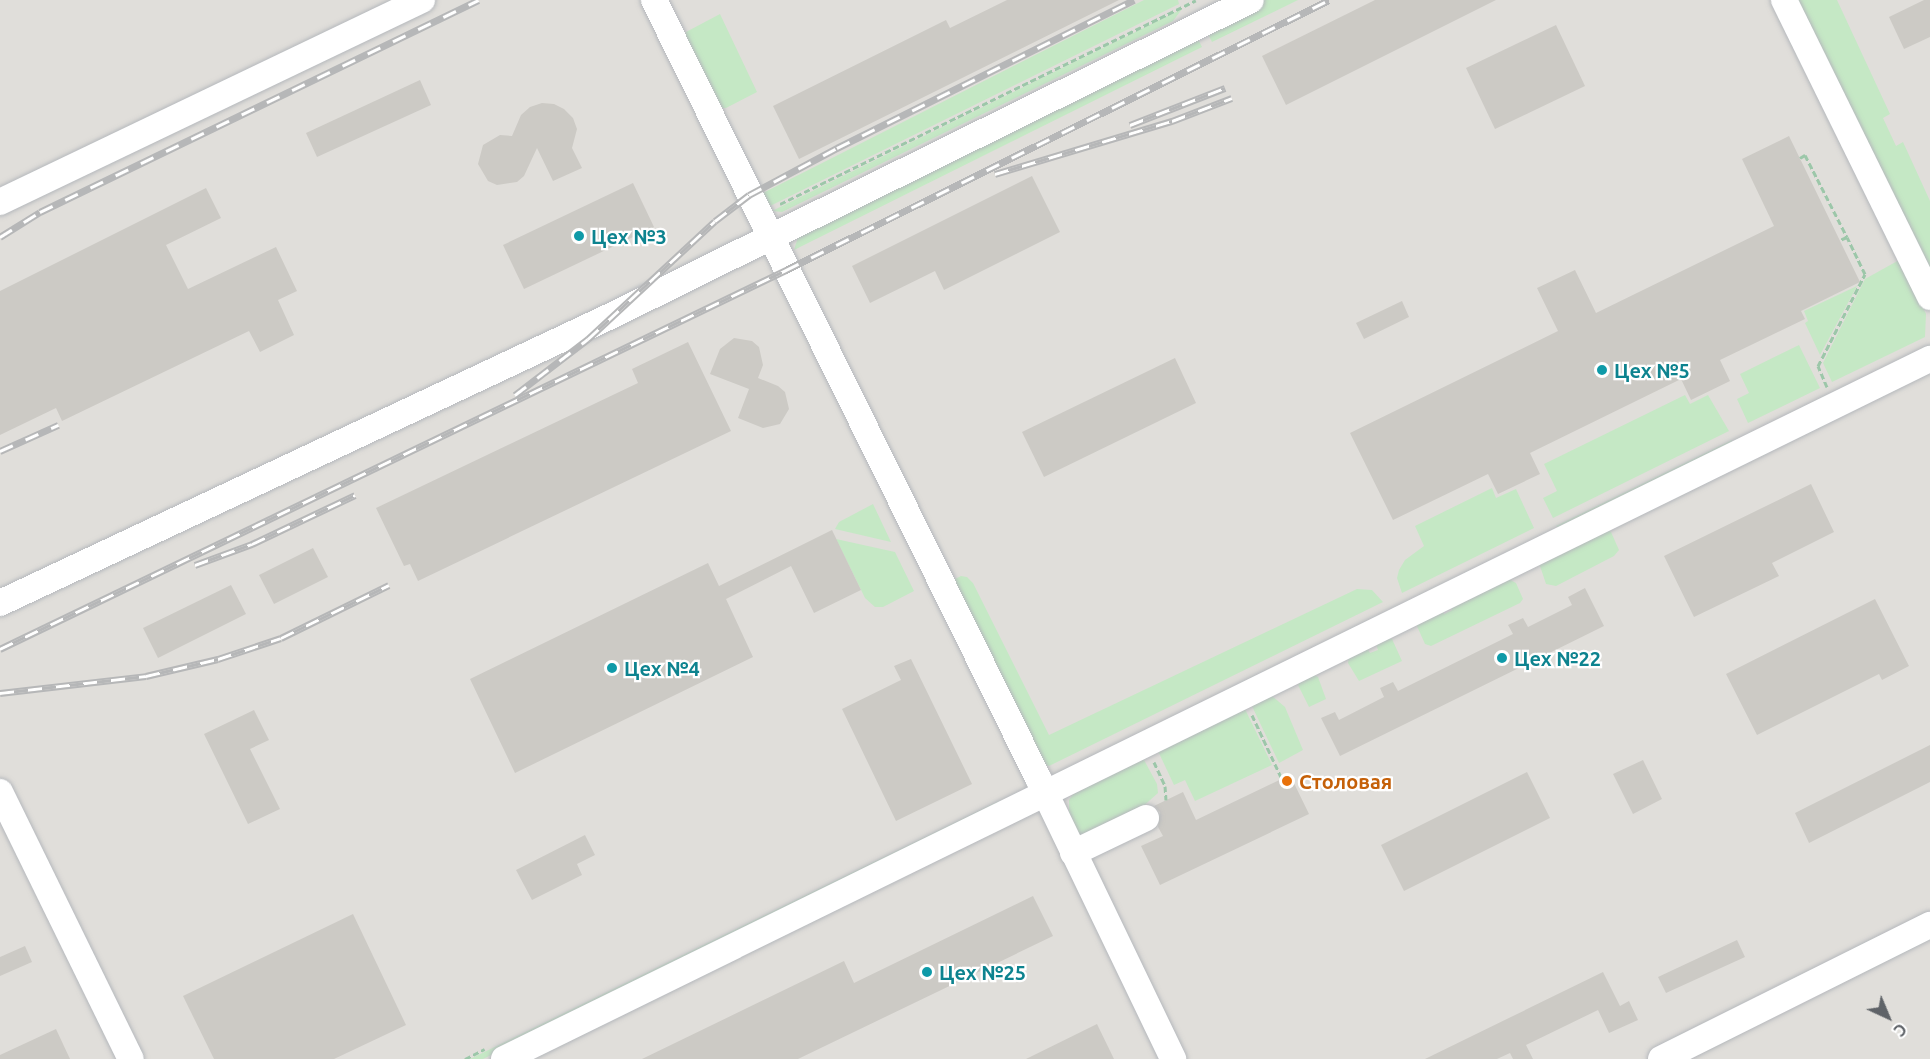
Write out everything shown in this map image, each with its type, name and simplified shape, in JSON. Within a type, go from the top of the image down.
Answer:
[{"type":"lane","points":[[0,202],[422,0]]},
{"type":"lane","points":[[654,0],[1173,1059]]},
{"type":"lane","points":[[0,603],[771,238],[1251,0]]},
{"type":"lane","points":[[1784,0],[1930,297]]},
{"type":"lane","points":[[504,1059],[1930,359]]},
{"type":"lane","points":[[0,792],[131,1059]]},
{"type":"lane","points":[[1073,853],[1146,818]]},
{"type":"lane","points":[[1661,1059],[1930,925]]},
{"type":"path","points":[[759,214],[1196,0]]},
{"type":"path","points":[[1800,158],[1805,155],[1865,274],[1818,366],[1828,389]]},
{"type":"path","points":[[1840,240],[1847,237]]},
{"type":"path","points":[[1244,697],[1282,779]]},
{"type":"path","points":[[1146,745],[1166,786],[1166,800]]},
{"type":"shaded area","points":[[0,0],[1930,0],[1930,1059],[0,1059]]},
{"type":"green space","points":[[1144,0],[1178,0],[1179,4],[766,208],[759,195]]},
{"type":"green space","points":[[1262,0],[1298,0],[1212,42],[1205,28]]},
{"type":"green space","points":[[1793,0],[1837,0],[1890,114],[1883,118],[1896,146],[1903,142],[1930,201],[1930,280]]},
{"type":"green space","points":[[1182,9],[1173,21],[782,212],[772,211]]},
{"type":"green space","points":[[720,14],[757,92],[726,108],[719,108],[684,39],[686,32]]},
{"type":"green space","points":[[1195,33],[1202,47],[794,250],[799,234]]},
{"type":"green space","points":[[1901,259],[1926,314],[1925,337],[1832,382],[1823,363],[1865,279]]},
{"type":"green space","points":[[1857,286],[1820,355],[1805,323],[1808,321],[1804,311]]},
{"type":"green space","points":[[1799,345],[1820,388],[1748,423],[1737,399],[1749,393],[1740,374]]},
{"type":"green space","points":[[1685,395],[1690,404],[1708,395],[1729,431],[1553,518],[1543,498],[1557,491],[1544,464]]},
{"type":"green space","points":[[1732,440],[1733,444],[1560,529],[1556,526]]},
{"type":"green space","points":[[1492,488],[1496,498],[1516,489],[1534,528],[1402,593],[1397,578],[1399,570],[1405,560],[1424,546],[1415,526]]},
{"type":"green space","points":[[873,504],[891,542],[835,529],[839,522]]},
{"type":"green space","points":[[1605,529],[1611,532],[1619,550],[1614,556],[1556,586],[1546,584],[1539,563]]},
{"type":"green space","points":[[836,539],[895,552],[914,591],[883,607],[875,607],[865,598]]},
{"type":"green space","points":[[961,576],[967,577],[973,583],[1049,735],[1357,589],[1372,590],[1383,602],[1049,766],[1042,763],[953,580]]},
{"type":"green space","points":[[1505,577],[1516,583],[1523,599],[1520,603],[1431,646],[1425,644],[1416,624],[1442,609],[1444,614],[1452,610],[1450,605]]},
{"type":"green space","points":[[1388,638],[1392,639],[1402,661],[1359,681],[1348,663],[1349,658],[1367,648],[1370,653],[1378,650],[1376,644]]},
{"type":"green space","points":[[1313,674],[1318,677],[1326,699],[1309,707],[1298,685],[1301,679]]},
{"type":"green space","points":[[1272,696],[1285,707],[1303,750],[1279,763],[1251,704]]},
{"type":"green space","points":[[1244,707],[1272,765],[1195,801],[1185,780],[1174,785],[1158,751]]},
{"type":"green space","points":[[1143,758],[1157,784],[1158,793],[1140,809],[1081,837],[1069,820],[1069,800],[1073,794]]},
{"type":"green space","points":[[999,801],[991,810],[483,1059],[470,1059]]},
{"type":"building","points":[[1007,0],[1119,0],[799,159],[773,106],[946,20],[950,28]]},
{"type":"building","points":[[1375,0],[1496,0],[1286,105],[1262,56]]},
{"type":"building","points":[[1924,0],[1930,0],[1930,37],[1904,49],[1889,17]]},
{"type":"building","points":[[1556,25],[1585,86],[1495,129],[1466,68]]},
{"type":"building","points":[[420,80],[431,105],[317,157],[306,133]]},
{"type":"building","points":[[542,103],[554,104],[564,109],[573,118],[577,129],[572,148],[582,168],[553,181],[537,148],[524,176],[517,182],[497,185],[488,181],[478,164],[483,145],[500,135],[512,136],[521,115],[530,107]]},
{"type":"building","name":"Цех №5","points":[[1789,136],[1860,282],[1801,311],[1805,319],[1720,360],[1730,381],[1691,400],[1681,379],[1530,453],[1540,474],[1498,494],[1488,474],[1393,520],[1350,433],[1558,331],[1537,288],[1575,270],[1596,313],[1774,226],[1742,159]]},
{"type":"building","points":[[1032,176],[1060,232],[944,290],[935,271],[870,303],[852,266]]},
{"type":"building","name":"Цех №3","points":[[633,183],[654,227],[524,289],[503,245]]},
{"type":"building","points":[[206,188],[221,218],[166,245],[188,289],[276,247],[297,291],[278,300],[294,335],[260,352],[249,331],[62,421],[56,408],[0,435],[0,291]]},
{"type":"building","points":[[1402,301],[1409,317],[1364,339],[1356,323]]},
{"type":"building","points":[[734,338],[752,341],[759,347],[763,365],[758,378],[778,386],[785,392],[789,409],[780,424],[763,428],[738,418],[749,389],[710,374],[720,349]]},
{"type":"building","points":[[688,342],[731,431],[418,581],[410,564],[404,566],[376,508],[638,383],[632,369]]},
{"type":"building","points":[[1175,358],[1196,403],[1044,477],[1022,432]]},
{"type":"building","points":[[1811,484],[1834,532],[1772,563],[1779,576],[1694,617],[1664,556]]},
{"type":"building","name":"Цех №4","points":[[832,530],[861,590],[814,613],[791,566],[726,599],[753,657],[515,773],[470,679],[708,563],[719,586]]},
{"type":"building","points":[[313,548],[328,577],[274,604],[259,575]]},
{"type":"building","points":[[231,585],[246,614],[158,658],[143,628]]},
{"type":"building","name":"Цех №22","points":[[1585,588],[1604,626],[1340,756],[1321,718],[1335,712],[1339,720],[1384,697],[1380,688],[1393,682],[1398,691],[1513,634],[1508,625],[1523,618],[1528,627],[1572,605],[1568,597]]},
{"type":"building","points":[[1875,599],[1909,666],[1882,680],[1879,674],[1757,735],[1726,674]]},
{"type":"building","points":[[911,659],[972,784],[896,821],[842,709],[901,680],[894,666]]},
{"type":"building","points":[[254,710],[269,740],[250,749],[280,809],[248,824],[204,734]]},
{"type":"building","points":[[1930,745],[1930,782],[1809,843],[1795,813]]},
{"type":"building","points":[[1643,760],[1662,799],[1633,814],[1613,774]]},
{"type":"building","points":[[1527,772],[1550,818],[1404,891],[1381,845]]},
{"type":"building","points":[[1290,775],[1309,814],[1160,885],[1141,846],[1163,836],[1158,827],[1160,812],[1154,806],[1183,792],[1196,820]]},
{"type":"building","points":[[585,835],[595,855],[577,864],[582,875],[532,900],[516,870]]},
{"type":"building","name":"Цех №25","points":[[1033,896],[1053,936],[798,1059],[642,1059],[844,961],[854,983]]},
{"type":"building","points":[[353,914],[406,1025],[334,1059],[214,1059],[183,996]]},
{"type":"building","points":[[1737,940],[1745,957],[1666,993],[1658,977]]},
{"type":"building","points":[[25,946],[32,962],[0,976],[0,957]]},
{"type":"building","points":[[1603,972],[1620,1006],[1629,1001],[1638,1020],[1609,1033],[1598,1010],[1526,1045],[1533,1059],[1513,1059],[1510,1053],[1497,1059],[1425,1059]]},
{"type":"building","points":[[1097,1024],[1114,1059],[1026,1059]]},
{"type":"building","points":[[56,1029],[70,1059],[0,1059],[0,1055]]},
{"type":"railway","points":[[0,237],[40,212],[478,0]]},
{"type":"railway","points":[[515,395],[588,339],[715,221],[749,195],[837,148],[1134,0]]},
{"type":"railway","points":[[0,649],[786,270],[1329,0]]},
{"type":"railway","points":[[1130,125],[1225,88]]},
{"type":"railway","points":[[995,174],[1172,121],[1232,98]]},
{"type":"railway","points":[[0,451],[58,425]]},
{"type":"railway","points":[[195,565],[252,544],[355,495]]},
{"type":"railway","points":[[0,693],[146,676],[218,659],[281,638],[389,585]]},
{"type":"place","name":"Цех №3","points":[[579,236]]},
{"type":"place","name":"Цех №5","points":[[1602,370]]},
{"type":"place","name":"Цех №22","points":[[1502,658]]},
{"type":"place","name":"Цех №4","points":[[612,668]]},
{"type":"place","name":"Столовая","points":[[1287,781]]},
{"type":"place","name":"Цех №25","points":[[927,972]]}]
